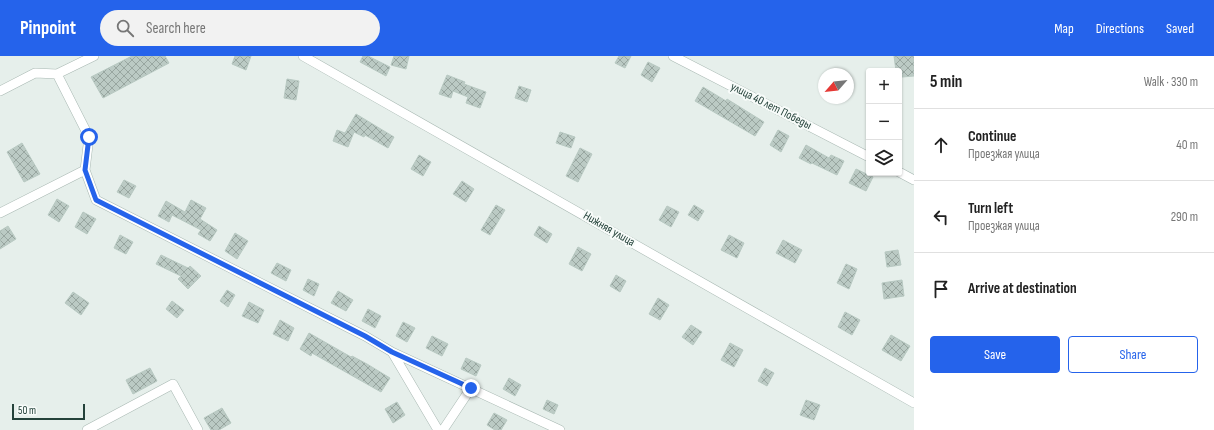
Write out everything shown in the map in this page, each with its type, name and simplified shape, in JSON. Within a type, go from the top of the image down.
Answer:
[{"type":"street","points":[[0,91],[35,73],[57,74],[94,56]]},
{"type":"street","name":"Нижняя улица","points":[[303,56],[913,402]]},
{"type":"street","name":"улица 40 лет Победы","points":[[673,56],[866,155]]},
{"type":"street","points":[[57,74],[89,137],[85,170],[96,200],[358,333],[392,352],[560,430]]},
{"type":"street","points":[[0,213],[85,170]]},
{"type":"street","points":[[902,174],[914,180]]},
{"type":"street","points":[[392,352],[438,430]]},
{"type":"street","points":[[87,430],[173,384],[198,430]]},
{"type":"street","points":[[443,430],[471,388]]},
{"type":"building","points":[[132,56],[165,56],[169,63],[103,98],[91,77]]},
{"type":"building","points":[[235,56],[251,56],[246,70],[232,64]]},
{"type":"building","points":[[363,56],[368,56],[390,67],[386,76],[360,62]]},
{"type":"building","points":[[394,56],[409,56],[406,69],[391,65]]},
{"type":"building","points":[[619,56],[631,56],[625,68],[615,63]]},
{"type":"building","points":[[894,56],[914,56],[914,76],[902,77],[902,68],[896,68]]},
{"type":"building","points":[[648,62],[660,68],[652,82],[641,75]]},
{"type":"building","points":[[447,75],[465,82],[464,84],[486,92],[480,108],[466,103],[468,97],[453,91],[451,98],[439,94]]},
{"type":"building","points":[[287,79],[299,81],[296,100],[284,98]]},
{"type":"building","points":[[519,86],[531,90],[527,102],[515,98]]},
{"type":"building","points":[[703,87],[726,101],[727,99],[764,122],[755,136],[695,101]]},
{"type":"building","points":[[356,114],[394,137],[388,148],[365,135],[364,137],[354,132],[348,147],[333,141],[337,130],[345,133]]},
{"type":"building","points":[[778,130],[789,136],[781,152],[770,145]]},
{"type":"building","points":[[560,132],[575,137],[571,148],[556,143]]},
{"type":"building","points":[[22,143],[40,174],[24,182],[7,152]]},
{"type":"building","points":[[806,145],[829,158],[831,155],[844,161],[837,175],[799,158]]},
{"type":"building","points":[[580,148],[592,154],[578,182],[566,176]]},
{"type":"building","points":[[419,155],[431,162],[423,176],[411,169]]},
{"type":"building","points":[[856,169],[866,174],[866,176],[873,177],[866,191],[849,183]]},
{"type":"building","points":[[124,180],[136,186],[129,198],[117,192]]},
{"type":"building","points":[[462,181],[474,189],[466,202],[453,194]]},
{"type":"building","points":[[57,199],[69,206],[59,222],[48,215]]},
{"type":"building","points":[[191,200],[206,208],[200,219],[217,230],[210,241],[198,234],[201,230],[172,215],[169,222],[158,216],[166,201],[185,212]]},
{"type":"building","points":[[496,205],[505,210],[490,235],[481,230]]},
{"type":"building","points":[[694,205],[704,211],[698,221],[688,215]]},
{"type":"building","points":[[667,206],[679,212],[671,227],[659,220]]},
{"type":"building","points":[[83,212],[96,219],[87,234],[75,227]]},
{"type":"building","points":[[8,226],[16,239],[0,249],[0,231]]},
{"type":"building","points":[[539,226],[552,234],[547,243],[534,235]]},
{"type":"building","points":[[235,233],[248,241],[237,259],[225,251]]},
{"type":"building","points":[[120,235],[133,242],[126,254],[114,248]]},
{"type":"building","points":[[729,235],[744,243],[737,258],[721,250]]},
{"type":"building","points":[[783,240],[802,250],[795,263],[776,253]]},
{"type":"building","points":[[578,247],[591,254],[582,271],[569,264]]},
{"type":"building","points":[[898,250],[901,265],[887,267],[885,252]]},
{"type":"building","points":[[161,255],[188,268],[190,266],[201,276],[188,289],[178,279],[181,276],[156,264]]},
{"type":"building","points":[[277,263],[291,270],[286,281],[271,273]]},
{"type":"building","points":[[846,264],[857,269],[849,289],[837,283]]},
{"type":"building","points":[[616,275],[626,281],[620,292],[610,286]]},
{"type":"building","points":[[308,279],[319,284],[314,296],[303,290]]},
{"type":"building","points":[[902,280],[904,296],[884,299],[882,283]]},
{"type":"building","points":[[227,290],[235,295],[228,307],[220,301]]},
{"type":"building","points":[[338,291],[353,300],[346,311],[331,303]]},
{"type":"building","points":[[73,292],[89,303],[81,315],[65,303]]},
{"type":"building","points":[[658,298],[669,305],[660,320],[649,314]]},
{"type":"building","points":[[172,301],[184,310],[177,318],[166,309]]},
{"type":"building","points":[[249,302],[264,310],[258,323],[242,316]]},
{"type":"building","points":[[368,309],[381,316],[375,328],[362,321]]},
{"type":"building","points":[[845,312],[860,320],[852,335],[838,327]]},
{"type":"building","points":[[280,320],[294,328],[288,341],[273,334]]},
{"type":"building","points":[[403,322],[415,328],[407,342],[396,336]]},
{"type":"building","points":[[691,325],[702,332],[693,345],[682,337]]},
{"type":"building","points":[[309,333],[390,378],[381,392],[312,353],[311,356],[300,349]]},
{"type":"building","points":[[891,335],[910,346],[901,361],[882,350]]},
{"type":"building","points":[[432,336],[448,344],[442,356],[426,348]]},
{"type":"building","points":[[730,343],[743,350],[734,367],[721,360]]},
{"type":"building","points":[[466,358],[481,365],[476,376],[461,369]]},
{"type":"building","points":[[150,368],[157,381],[133,394],[126,380]]},
{"type":"building","points":[[765,368],[774,373],[767,386],[758,381]]},
{"type":"building","points":[[509,378],[521,385],[515,396],[503,389]]},
{"type":"building","points":[[547,400],[558,405],[554,414],[543,409]]},
{"type":"building","points":[[806,400],[820,405],[814,420],[800,415]]},
{"type":"building","points":[[397,402],[405,415],[393,423],[385,409]]},
{"type":"building","points":[[222,408],[231,423],[219,430],[211,430],[204,418]]},
{"type":"building","points":[[494,413],[507,420],[501,430],[495,430],[487,425]]},
{"type":"route","points":[[89,137],[85,170],[96,200],[365,336],[392,352],[471,388]]}]
